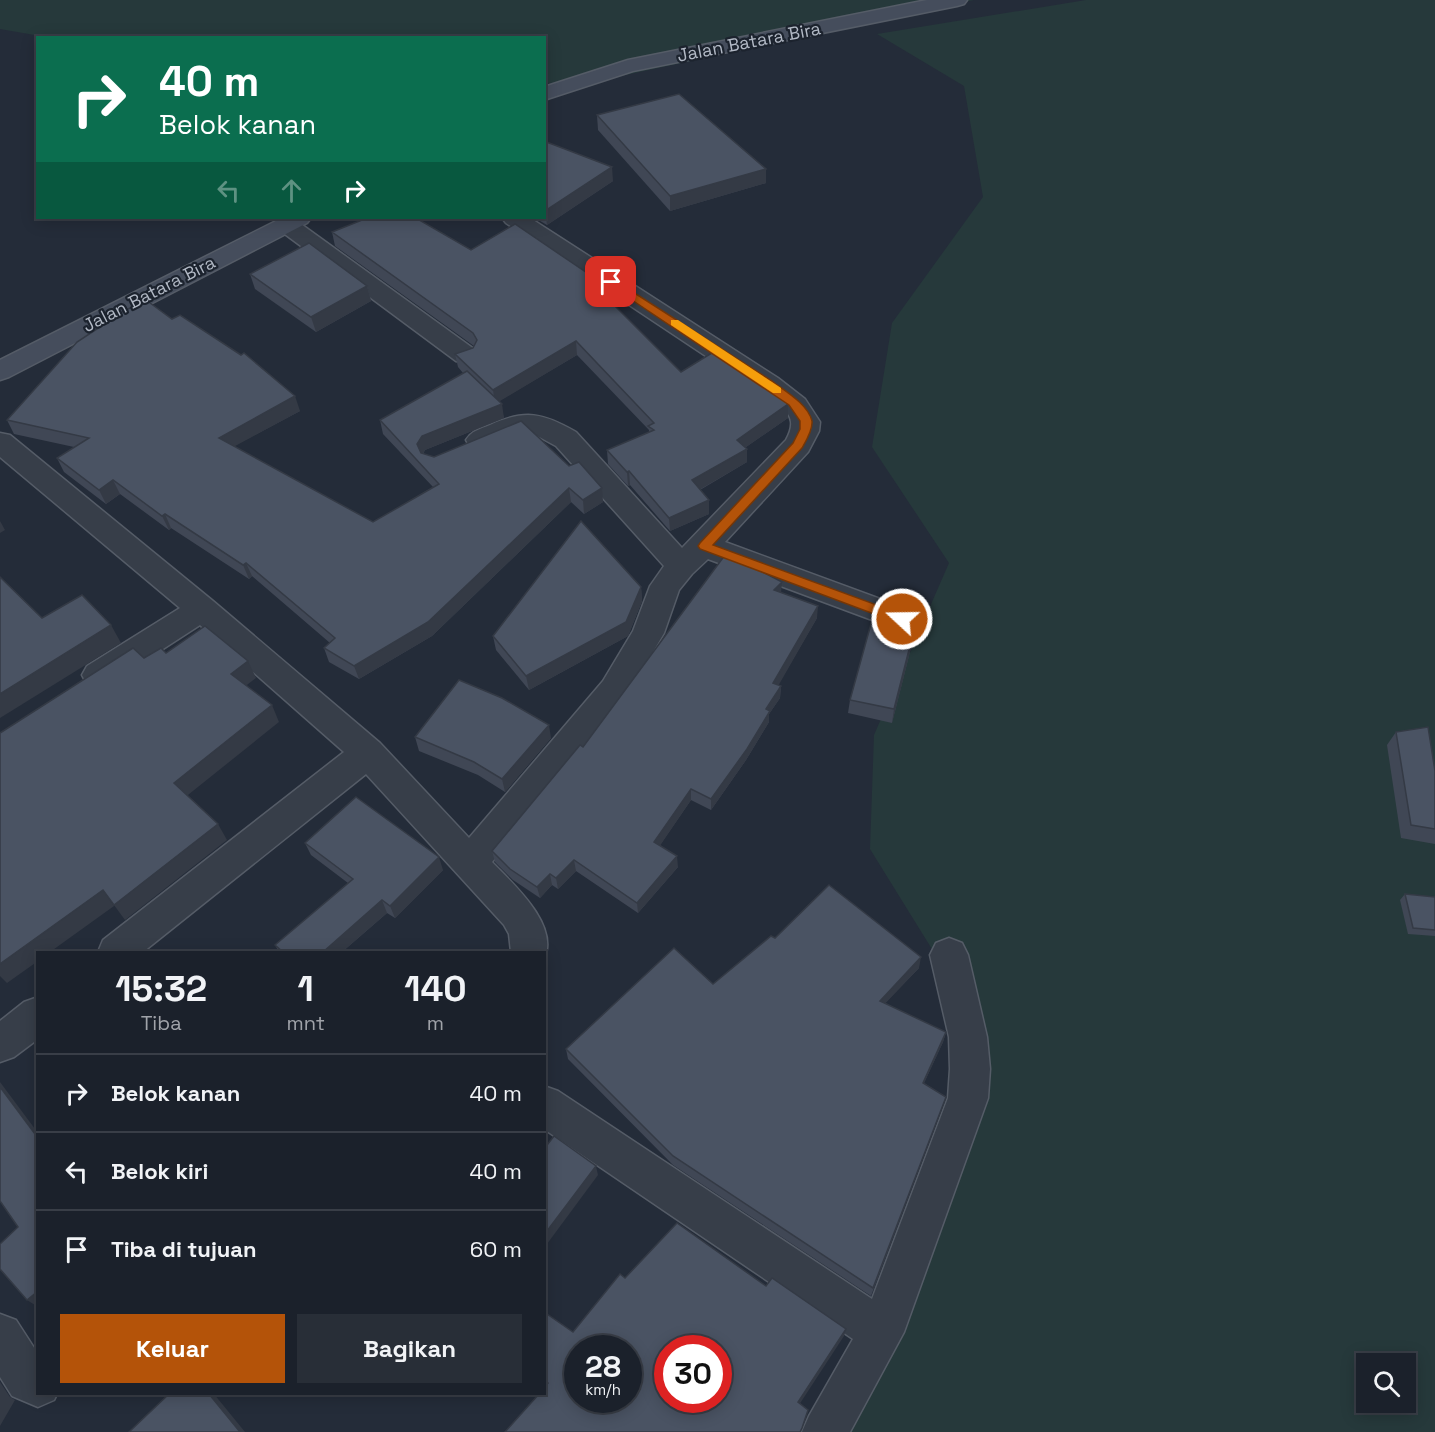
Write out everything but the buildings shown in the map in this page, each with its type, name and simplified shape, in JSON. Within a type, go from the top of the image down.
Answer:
[{"type":"street","name":"Jalan Batara Bira","points":[[546,93],[628,66],[957,0]]},
{"type":"street","points":[[469,864],[614,690],[648,633],[664,586],[798,445],[806,420],[793,402],[768,384],[516,219]]},
{"type":"street","name":"Jalan Batara Bira","points":[[0,371],[292,221]]},
{"type":"street","points":[[292,221],[465,356]]},
{"type":"street","points":[[455,450],[525,421],[547,427],[566,439],[693,556],[902,619]]},
{"type":"street","points":[[0,442],[202,609],[369,753],[517,914],[527,931],[528,951]]},
{"type":"street","points":[[71,692],[202,609]]},
{"type":"street","points":[[117,951],[369,753]]},
{"type":"street","points":[[825,1432],[882,1332],[968,1098],[970,1069],[968,1037],[949,955]]},
{"type":"street","points":[[0,1044],[36,1017]]},
{"type":"street","points":[[546,1106],[882,1332]]},
{"type":"street","points":[[0,1336],[28,1380],[36,1383]]},
{"type":"shaded area","points":[[0,0],[974,0],[593,82],[546,83],[546,36],[40,36],[0,29]]},
{"type":"shaded area","points":[[1086,0],[1435,0],[1435,1432],[840,1432],[987,1038],[870,849],[874,735],[949,563],[872,447],[892,323],[983,197],[964,86],[877,34]]},
{"type":"slow traffic","points":[[674,323],[777,391]]},
{"type":"route","points":[[611,282],[768,384],[793,402],[806,420],[798,445],[705,546],[902,619]]}]
